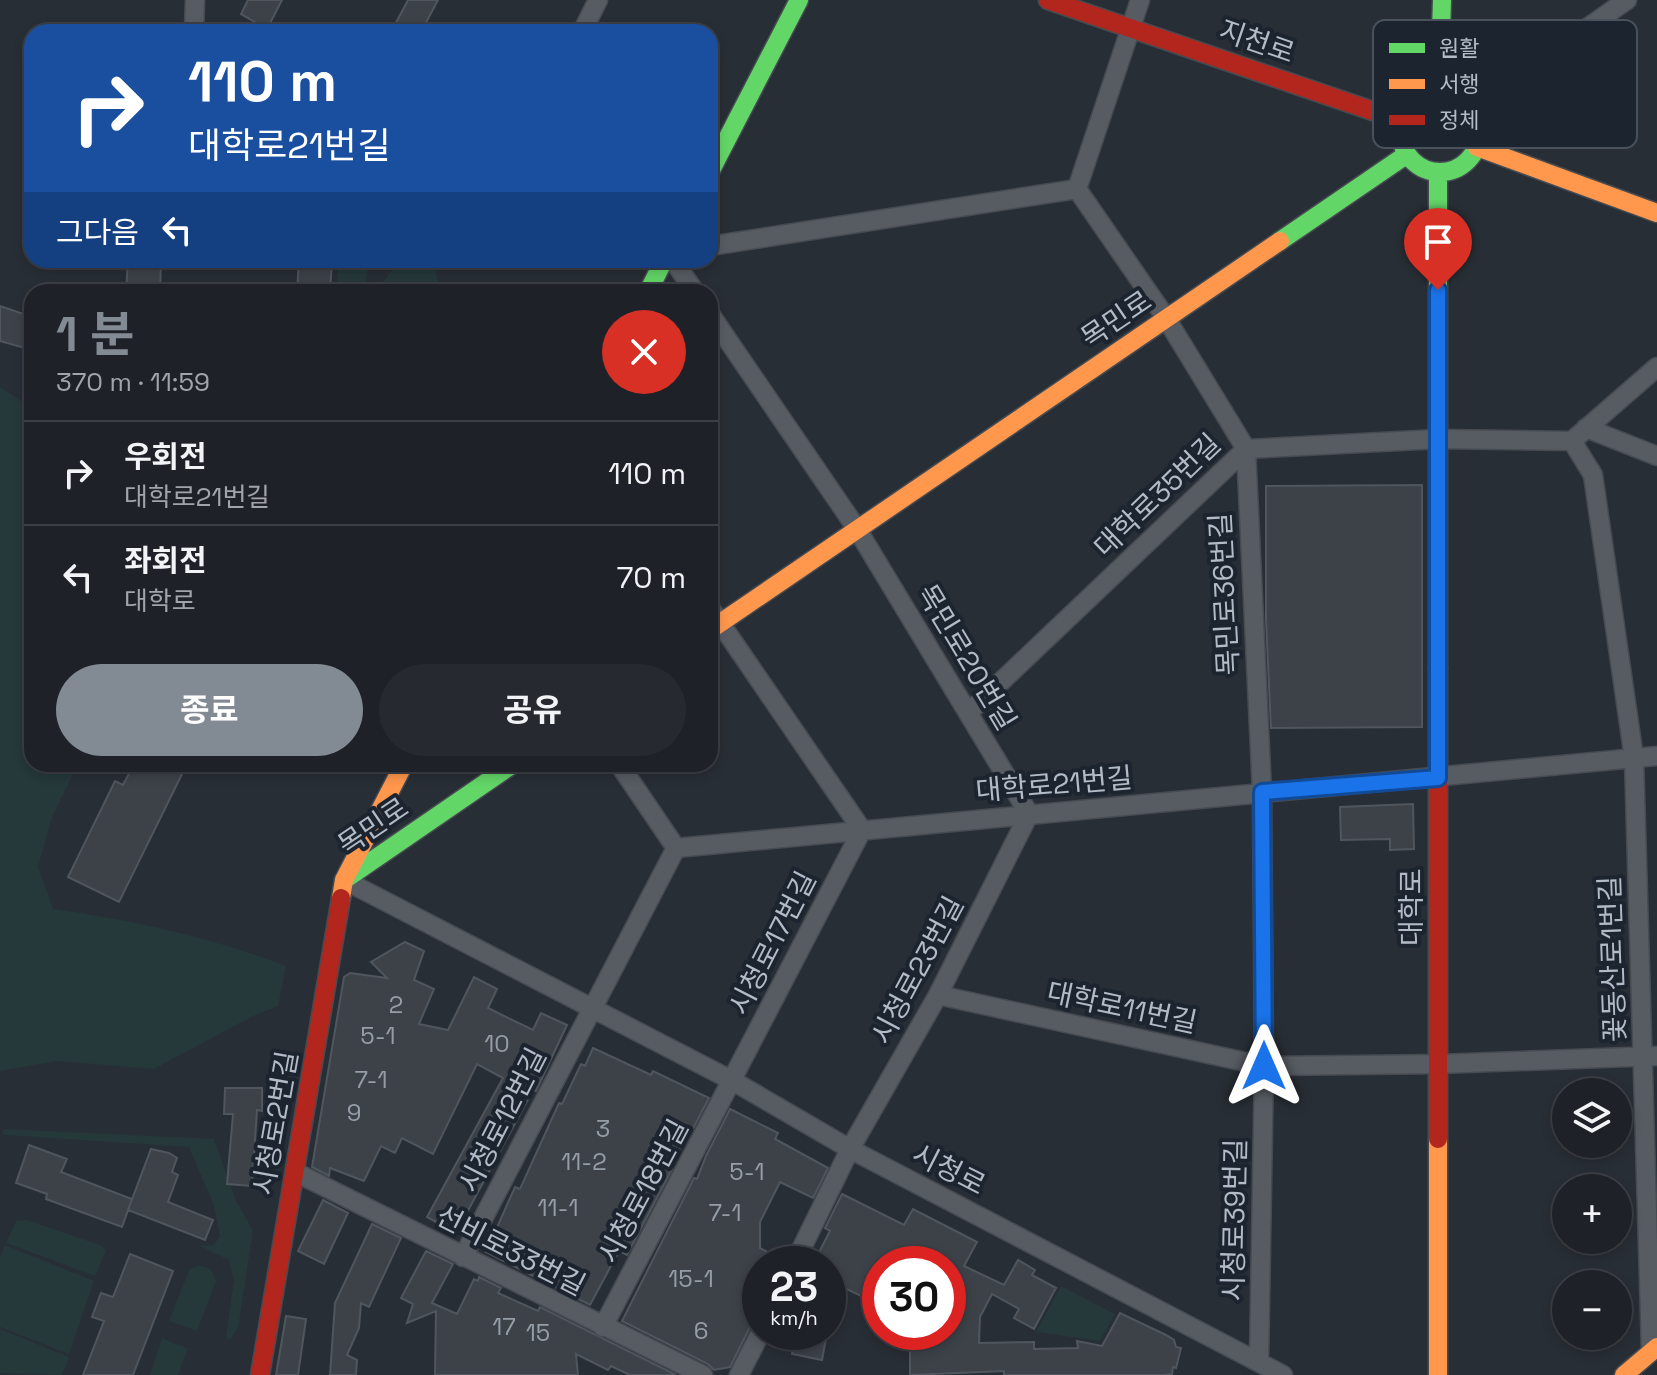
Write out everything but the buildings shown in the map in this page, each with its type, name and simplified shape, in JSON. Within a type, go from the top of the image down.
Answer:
[{"type":"main road","points":[[718,157],[799,0]]},
{"type":"main road","name":"지천로","points":[[1048,0],[1373,111]]},
{"type":"main road","points":[[1441,20],[1442,0]]},
{"type":"main road","points":[[1404,148],[1413,163],[1438,172],[1457,167],[1468,160],[1476,148]]},
{"type":"main road","points":[[1480,148],[1657,213]]},
{"type":"main road","name":"목민로","points":[[718,617],[857,529],[1406,155]]},
{"type":"main road","name":"대학로","points":[[1438,172],[1438,1375]]},
{"type":"main road","name":"시청로2번길","points":[[260,1375],[344,880],[400,772]]},
{"type":"main road","name":"목민로","points":[[344,880],[501,772]]},
{"type":"main road","points":[[1624,1375],[1654,1349]]},
{"type":"street","points":[[194,24],[195,0]]},
{"type":"street","points":[[586,24],[598,0]]},
{"type":"street","points":[[718,245],[1077,189],[1140,0]]},
{"type":"street","points":[[1599,20],[1627,0]]},
{"type":"street","name":"목민로36번길","points":[[1077,189],[1166,318],[1246,449],[1262,792]]},
{"type":"street","points":[[718,326],[857,529]]},
{"type":"street","points":[[1579,434],[1657,367]]},
{"type":"street","points":[[1438,439],[1579,434],[1657,456]]},
{"type":"street","name":"꽃동산로1번길","points":[[1579,434],[1593,475],[1634,758],[1650,1057],[1654,1349]]},
{"type":"street","name":"대학로35번길","points":[[968,713],[1246,449],[1438,439]]},
{"type":"street","name":"목민로20번길","points":[[857,529],[1029,814]]},
{"type":"street","points":[[718,626],[862,830]]},
{"type":"street","name":"대학로21번길","points":[[676,848],[1657,756]]},
{"type":"street","points":[[591,1008],[676,848],[624,772]]},
{"type":"street","name":"시청로39번길","points":[[1259,1361],[1264,1066],[1262,792]]},
{"type":"street","name":"시청로23번길","points":[[803,1246],[850,1149],[938,995],[1029,814]]},
{"type":"street","name":"시청로17번길","points":[[733,1081],[862,830]]},
{"type":"street","name":"시청로","points":[[344,880],[733,1081],[850,1149],[1283,1375]]},
{"type":"street","name":"대학로11번길","points":[[938,995],[1264,1066],[1650,1057]]},
{"type":"street","name":"시청로12번길","points":[[463,1257],[591,1008]]},
{"type":"street","name":"시청로18번길","points":[[603,1327],[733,1081]]},
{"type":"street","name":"선비로33번길","points":[[295,1172],[703,1375]]},
{"type":"street","points":[[739,1375],[752,1350]]},
{"type":"shaded area","points":[[338,268],[368,268],[365,284],[337,284]]},
{"type":"shaded area","points":[[393,268],[433,268],[439,284],[382,284]]},
{"type":"shaded area","points":[[0,387],[24,403],[24,772],[74,772],[52,817],[38,867],[53,909],[171,931],[229,946],[286,966],[278,1006],[251,1017],[154,1069],[57,1061],[0,1071]]},
{"type":"shaded area","points":[[4,1129],[214,1139],[236,1201],[253,1230],[238,1328],[230,1340],[226,1337],[234,1280],[229,1260],[199,1246],[214,1245],[220,1236],[214,1206],[189,1147],[5,1135],[2,1134]]},
{"type":"shaded area","points":[[27,1220],[100,1245],[106,1250],[95,1276],[6,1243],[16,1221]]},
{"type":"shaded area","points":[[5,1245],[94,1281],[69,1354],[0,1327],[0,1258]]},
{"type":"shaded area","points":[[198,1266],[210,1270],[216,1281],[197,1331],[169,1321],[189,1270]]},
{"type":"shaded area","points":[[1061,1286],[1115,1314],[1100,1341],[1036,1332]]},
{"type":"shaded area","points":[[0,1329],[69,1357],[62,1375],[0,1373]]},
{"type":"shaded area","points":[[162,1338],[188,1349],[178,1375],[150,1375]]},
{"type":"traffic: fast","points":[[718,157],[799,0]]},
{"type":"traffic: fast","points":[[1441,20],[1442,0]]},
{"type":"traffic: fast","points":[[1404,148],[1412,161],[1425,169],[1440,172],[1462,165],[1476,148]]},
{"type":"traffic: fast","points":[[1280,241],[1406,155]]},
{"type":"traffic: fast","points":[[1438,172],[1438,668]]},
{"type":"traffic: fast","points":[[652,284],[660,268]]},
{"type":"traffic: fast","points":[[347,878],[501,772]]},
{"type":"traffic: slow","points":[[1480,148],[1657,213]]},
{"type":"traffic: slow","points":[[718,625],[1280,241]]},
{"type":"traffic: slow","points":[[341,898],[344,880],[400,772]]},
{"type":"traffic: slow","points":[[1438,1139],[1438,1375]]},
{"type":"traffic: slow","points":[[1624,1375],[1657,1347]]},
{"type":"traffic: jam","points":[[1048,0],[1373,111]]},
{"type":"traffic: jam","points":[[1438,668],[1438,1139]]},
{"type":"traffic: jam","points":[[260,1375],[341,898]]},
{"type":"route","points":[[1264,1066],[1262,792],[1438,778],[1438,290]]}]
